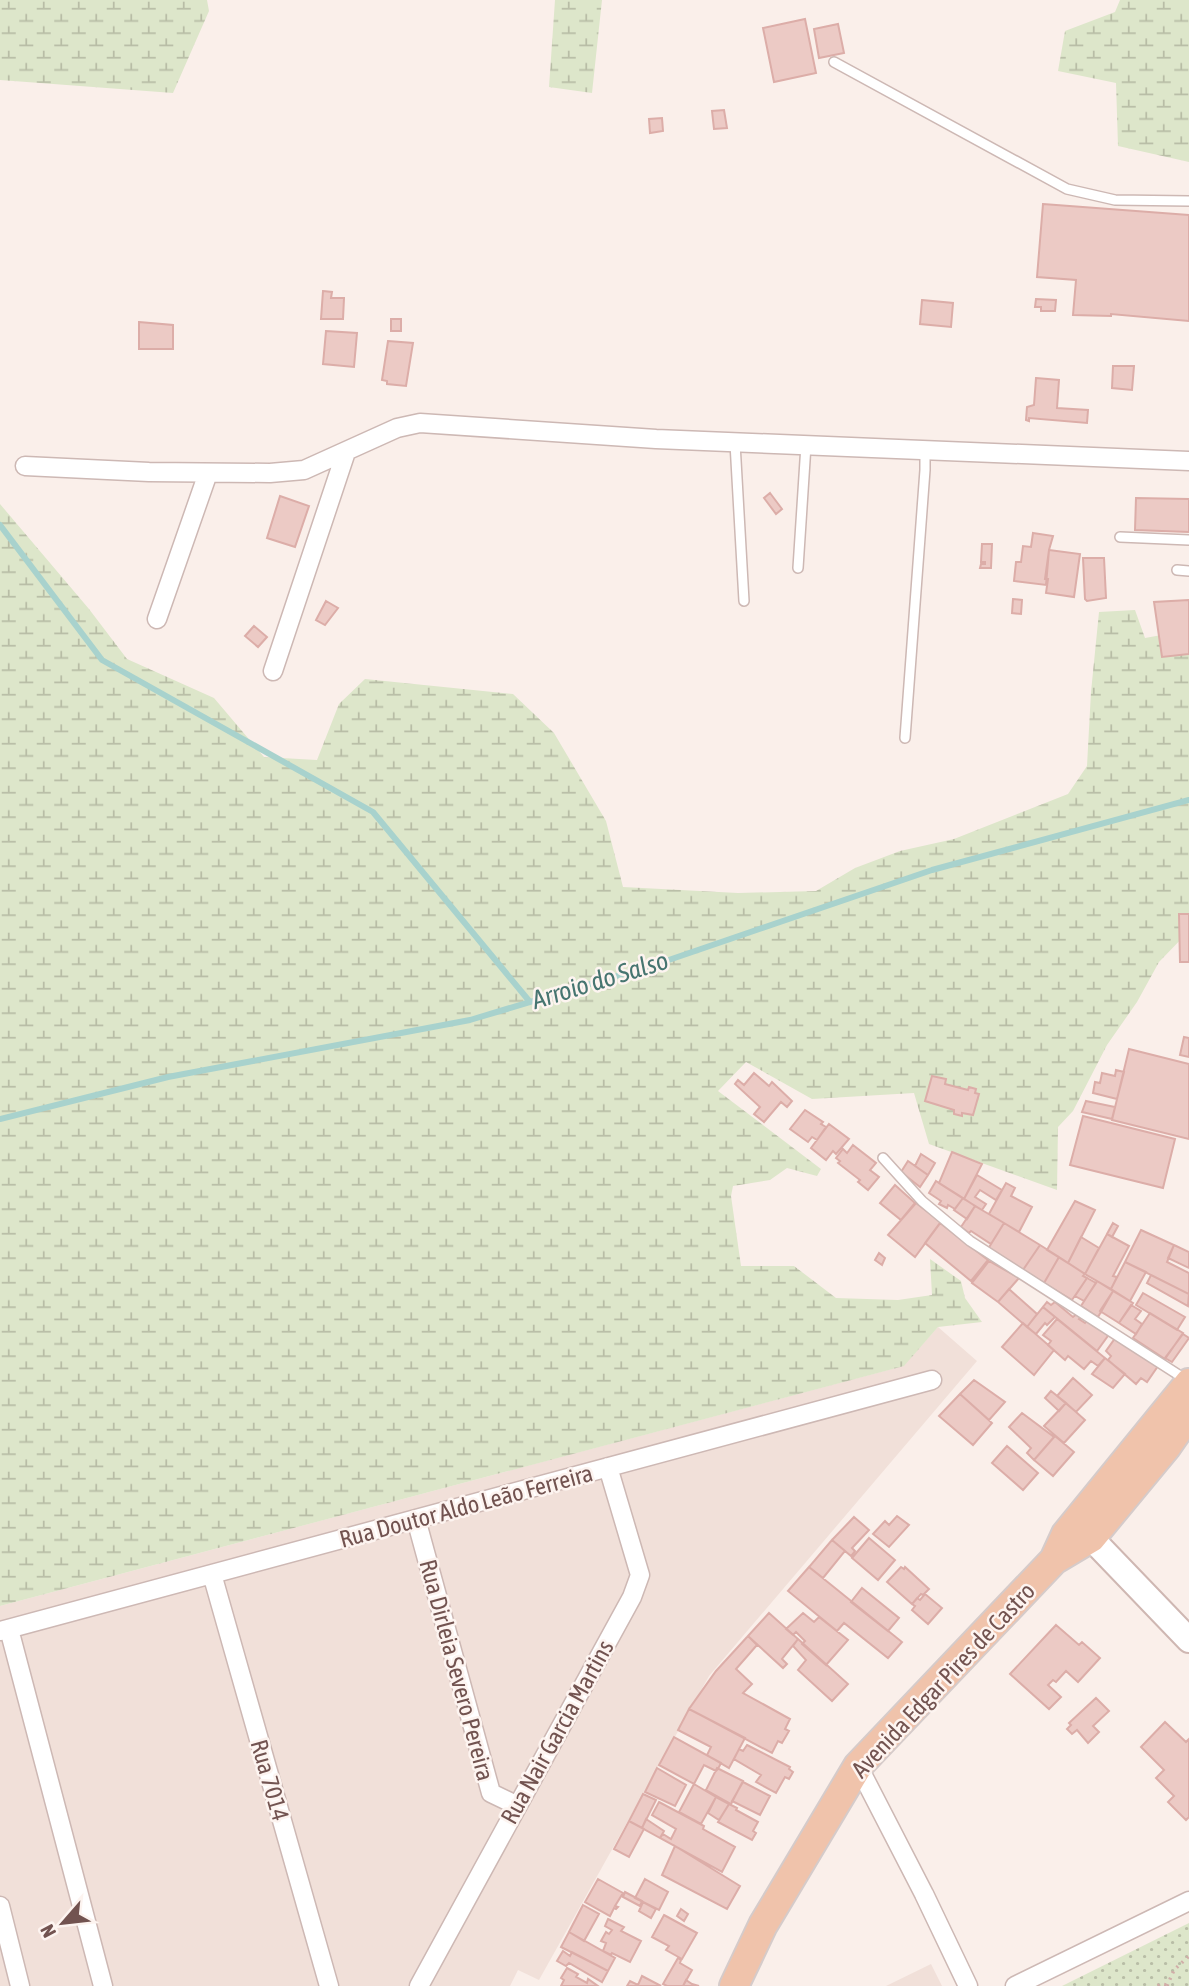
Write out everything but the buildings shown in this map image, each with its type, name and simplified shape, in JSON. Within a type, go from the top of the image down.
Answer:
[{"type":"main road","name":"Avenida Edgar Pires de Castro","points":[[1054,1560],[1066,1534],[1189,1382]]},
{"type":"main road","name":"Avenida Edgar Pires de Castro","points":[[734,1986],[762,1925],[858,1766],[1054,1560],[1091,1538],[1167,1446],[1189,1414]]},
{"type":"street","points":[[26,466],[270,474],[304,470],[397,428],[420,423],[735,443],[1189,461]]},
{"type":"street","points":[[272,671],[346,452]]},
{"type":"street","points":[[157,619],[208,473]]},
{"type":"street","name":"Rua Doutor Aldo Leão Ferreira","points":[[5,1630],[932,1380]]},
{"type":"street","name":"Rua Nair Garcia Martins","points":[[419,1986],[632,1597],[640,1574],[608,1467]]},
{"type":"street","points":[[1096,1498],[1091,1538],[1189,1640]]},
{"type":"street","name":"Rua Dirleia Severo Pereira","points":[[416,1519],[491,1793],[516,1805]]},
{"type":"street","name":"Rua 7014","points":[[212,1574],[329,1986]]},
{"type":"street","points":[[5,1630],[103,1986]]},
{"type":"street","points":[[858,1766],[968,1986]]},
{"type":"street","points":[[1015,1986],[1189,1901]]},
{"type":"street","points":[[0,1906],[20,1986]]},
{"type":"lane","points":[[834,62],[1067,189],[1115,200],[1189,201]]},
{"type":"lane","points":[[735,443],[744,601]]},
{"type":"lane","points":[[798,568],[806,445]]},
{"type":"lane","points":[[905,738],[925,450]]},
{"type":"lane","points":[[1120,537],[1189,540]]},
{"type":"lane","points":[[1177,570],[1189,571]]},
{"type":"lane","points":[[883,1158],[922,1201],[970,1241],[1189,1382]]},
{"type":"path","points":[[1158,1986],[1167,1986],[1174,1970],[1189,1956]]},
{"type":"shaded area","points":[[938,1327],[977,1361],[709,1676],[539,1980],[518,1970],[510,1986],[0,1986],[0,1606],[903,1366]]},
{"type":"shaded area","points":[[931,1964],[942,1986],[886,1986]]},
{"type":"green space","points":[[0,0],[207,0],[209,11],[173,93],[0,80]]},
{"type":"green space","points":[[555,0],[602,0],[592,93],[549,87]]},
{"type":"green space","points":[[1120,0],[1189,0],[1189,162],[1118,146],[1116,83],[1058,71],[1065,31],[1115,12]]},
{"type":"green space","points":[[0,504],[89,609],[127,659],[214,698],[264,757],[317,760],[339,704],[365,679],[513,694],[554,733],[606,821],[623,887],[738,893],[816,891],[855,868],[900,851],[954,839],[1068,794],[1087,766],[1099,612],[1135,610],[1145,638],[1189,630],[1189,931],[1159,962],[1137,1002],[1107,1045],[1073,1111],[1058,1127],[1057,1190],[929,1144],[914,1093],[812,1099],[746,1062],[718,1091],[821,1169],[817,1176],[787,1168],[770,1180],[733,1186],[731,1196],[741,1266],[794,1266],[836,1298],[898,1300],[932,1295],[930,1259],[961,1281],[965,1298],[982,1322],[938,1327],[904,1366],[0,1606]]},
{"type":"green space","points":[[1189,1923],[1189,1986],[1062,1986]]},
{"type":"waterway","points":[[0,525],[102,660],[373,812],[530,1002]]},
{"type":"waterway","name":"Arroio do Salso","points":[[0,1119],[168,1077],[470,1020],[660,963],[932,870],[1189,800]]}]
